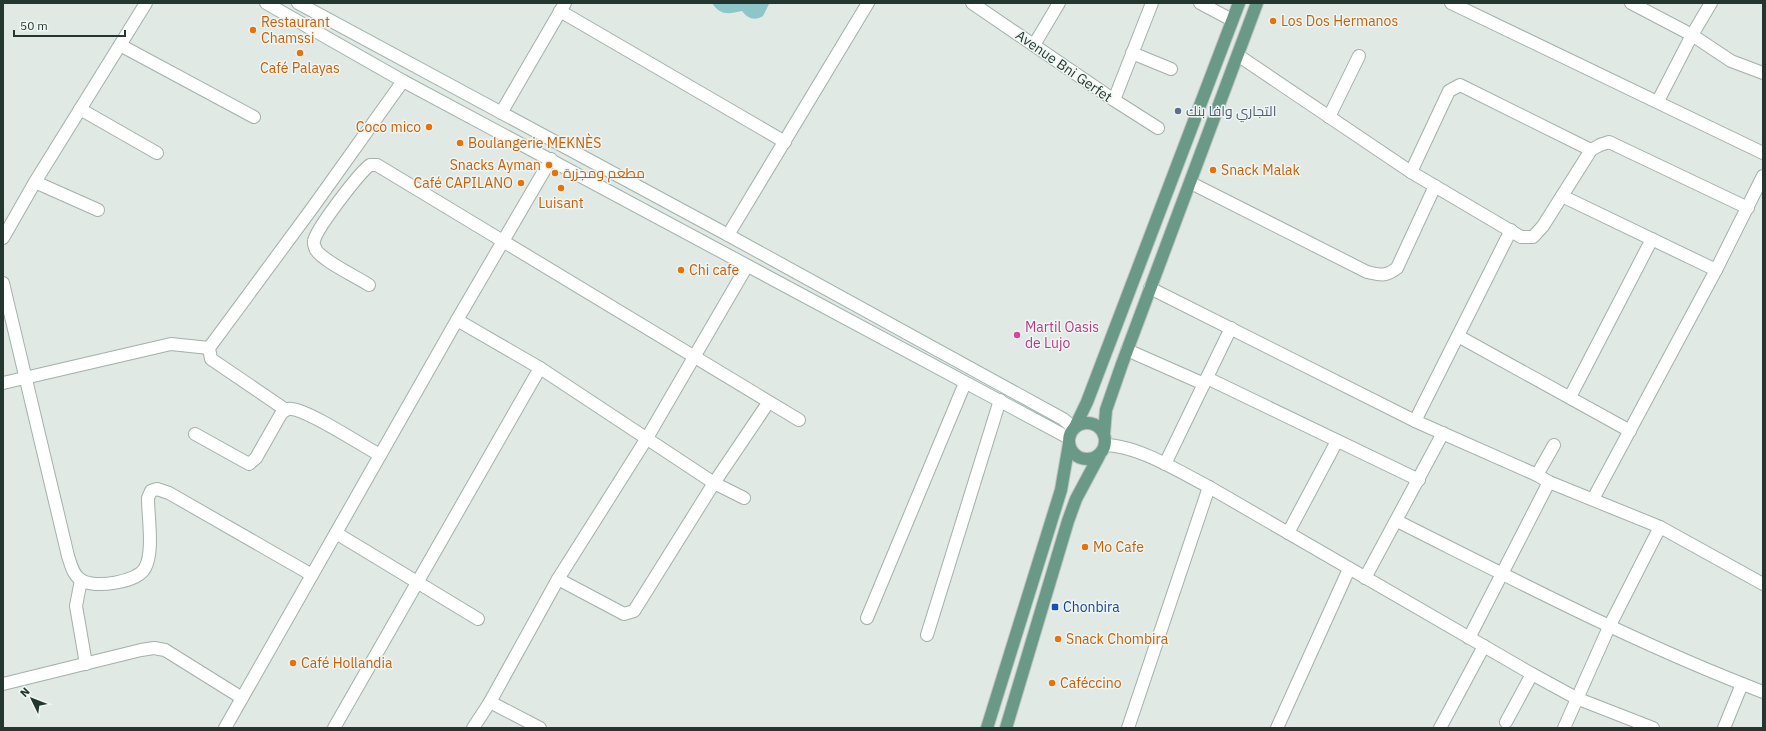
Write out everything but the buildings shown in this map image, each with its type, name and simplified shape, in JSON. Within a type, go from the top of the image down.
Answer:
[{"type":"main road","points":[[987,728],[1061,490],[1072,434],[1087,402],[1239,3]]},
{"type":"main road","points":[[1006,728],[1068,521],[1076,499],[1105,439],[1106,410],[1150,288],[1258,3]]},
{"type":"main road","points":[[1098,456],[1087,459],[1081,458],[1071,450],[1072,434],[1080,424],[1092,423],[1101,429],[1105,439]]},
{"type":"street","points":[[3,238],[35,182],[146,3]]},
{"type":"street","points":[[266,3],[403,81],[551,159],[965,383],[1072,434]]},
{"type":"street","points":[[298,3],[728,235],[1056,415],[1072,434]]},
{"type":"street","points":[[728,235],[868,3]]},
{"type":"street","name":"Avenue Bni Gerfet","points":[[972,3],[1114,100],[1158,128]]},
{"type":"street","points":[[1034,45],[1059,3]]},
{"type":"street","points":[[1114,100],[1152,3]]},
{"type":"street","points":[[1200,3],[1232,20]]},
{"type":"street","points":[[1451,3],[1658,101],[1763,153]]},
{"type":"street","points":[[1631,3],[1692,36],[1732,61],[1763,73]]},
{"type":"street","points":[[1658,101],[1711,3]]},
{"type":"street","points":[[501,113],[562,7],[785,142]]},
{"type":"street","points":[[120,45],[254,117]]},
{"type":"street","points":[[1132,53],[1171,69]]},
{"type":"street","points":[[1239,56],[1411,172],[1521,236],[1533,237],[1543,226],[1591,150],[1600,144],[1609,142],[1748,208]]},
{"type":"street","points":[[1329,117],[1359,56]]},
{"type":"street","points":[[380,455],[315,419],[291,409],[286,410],[221,368],[211,359],[210,348],[403,81]]},
{"type":"street","points":[[1411,172],[1449,91],[1460,85],[1591,150]]},
{"type":"street","points":[[80,109],[157,153]]},
{"type":"street","points":[[225,728],[457,320],[551,159]]},
{"type":"street","points":[[369,285],[321,256],[314,246],[314,241],[318,230],[359,175],[370,165],[377,165],[695,356],[768,403],[799,420]]},
{"type":"street","points":[[1593,499],[1716,270],[1763,176]]},
{"type":"street","points":[[35,182],[98,210]]},
{"type":"street","points":[[1191,183],[1367,272],[1383,274],[1388,274],[1397,268],[1435,186]]},
{"type":"street","points":[[1562,196],[1716,270]]},
{"type":"street","points":[[1415,421],[1511,230]]},
{"type":"street","points":[[1570,397],[1652,239]]},
{"type":"street","points":[[473,728],[490,702],[558,579],[647,438],[747,266]]},
{"type":"street","points":[[3,283],[27,377],[68,556],[73,570],[81,580],[97,585],[136,577],[142,573],[147,564],[149,555],[148,498],[151,491],[157,489],[169,493],[312,575]]},
{"type":"street","points":[[1150,288],[1415,421],[1537,475],[1548,482],[1660,527],[1763,584]]},
{"type":"street","points":[[457,320],[540,368],[714,484],[744,498]]},
{"type":"street","points":[[1166,464],[1231,328]]},
{"type":"street","points":[[1458,336],[1630,431]]},
{"type":"street","points":[[3,383],[171,344],[210,348]]},
{"type":"street","points":[[1127,350],[1205,381],[1419,480]]},
{"type":"street","points":[[334,728],[540,368]]},
{"type":"street","points":[[867,618],[965,383]]},
{"type":"street","points":[[927,635],[1000,400]]},
{"type":"street","points":[[558,579],[624,614],[634,611],[714,484],[768,403]]},
{"type":"street","points":[[195,434],[249,464],[256,458],[274,424],[286,410]]},
{"type":"street","points":[[1365,578],[1443,433]]},
{"type":"street","points":[[1105,439],[1166,464],[1208,487],[1576,698],[1653,728]]},
{"type":"street","points":[[1288,533],[1337,441]]},
{"type":"street","points":[[1537,475],[1554,445]]},
{"type":"street","points":[[1469,638],[1548,482]]},
{"type":"street","points":[[1128,728],[1208,487]]},
{"type":"street","points":[[1397,521],[1610,627],[1707,671],[1763,692]]},
{"type":"street","points":[[1564,728],[1576,698],[1660,527]]},
{"type":"street","points":[[336,534],[416,584],[478,619]]},
{"type":"street","points":[[1277,728],[1349,569]]},
{"type":"street","points":[[81,580],[76,606],[86,664]]},
{"type":"street","points":[[1440,728],[1484,646]]},
{"type":"street","points":[[3,684],[154,648],[165,650],[242,698]]},
{"type":"street","points":[[1506,722],[1532,674]]},
{"type":"street","points":[[1724,728],[1742,684]]},
{"type":"street","points":[[490,702],[540,728]]},
{"type":"water","points":[[712,3],[769,4],[763,16],[754,19],[747,16],[742,11],[729,13],[722,12]]},
{"type":"place","name":"Los Dos Hermanos","points":[[1273,21]]},
{"type":"place","name":"Restaurant Chamssi","points":[[253,30]]},
{"type":"place","name":"Café Palayas","points":[[300,53]]},
{"type":"place","name":"التجاري وافا بنك","points":[[1178,111]]},
{"type":"place","name":"Coco mico","points":[[429,127]]},
{"type":"place","name":"Boulangerie MEKNÈS","points":[[460,143]]},
{"type":"place","name":"Snacks Ayman","points":[[549,165]]},
{"type":"place","name":"Snack Malak","points":[[1213,170]]},
{"type":"place","name":"مطعم ومجزرة","points":[[555,173]]},
{"type":"place","name":"Café CAPILANO","points":[[521,183]]},
{"type":"place","name":"Luisant","points":[[561,188]]},
{"type":"place","name":"Chi cafe","points":[[681,270]]},
{"type":"place","name":"Martil Oasis de Lujo","points":[[1017,335]]},
{"type":"place","name":"Mo Cafe","points":[[1085,547]]},
{"type":"place","name":"Chonbira","points":[[1055,607]]},
{"type":"place","name":"Snack Chombira","points":[[1058,639]]},
{"type":"place","name":"Café Hollandia","points":[[293,663]]},
{"type":"place","name":"Caféccino","points":[[1052,683]]}]
